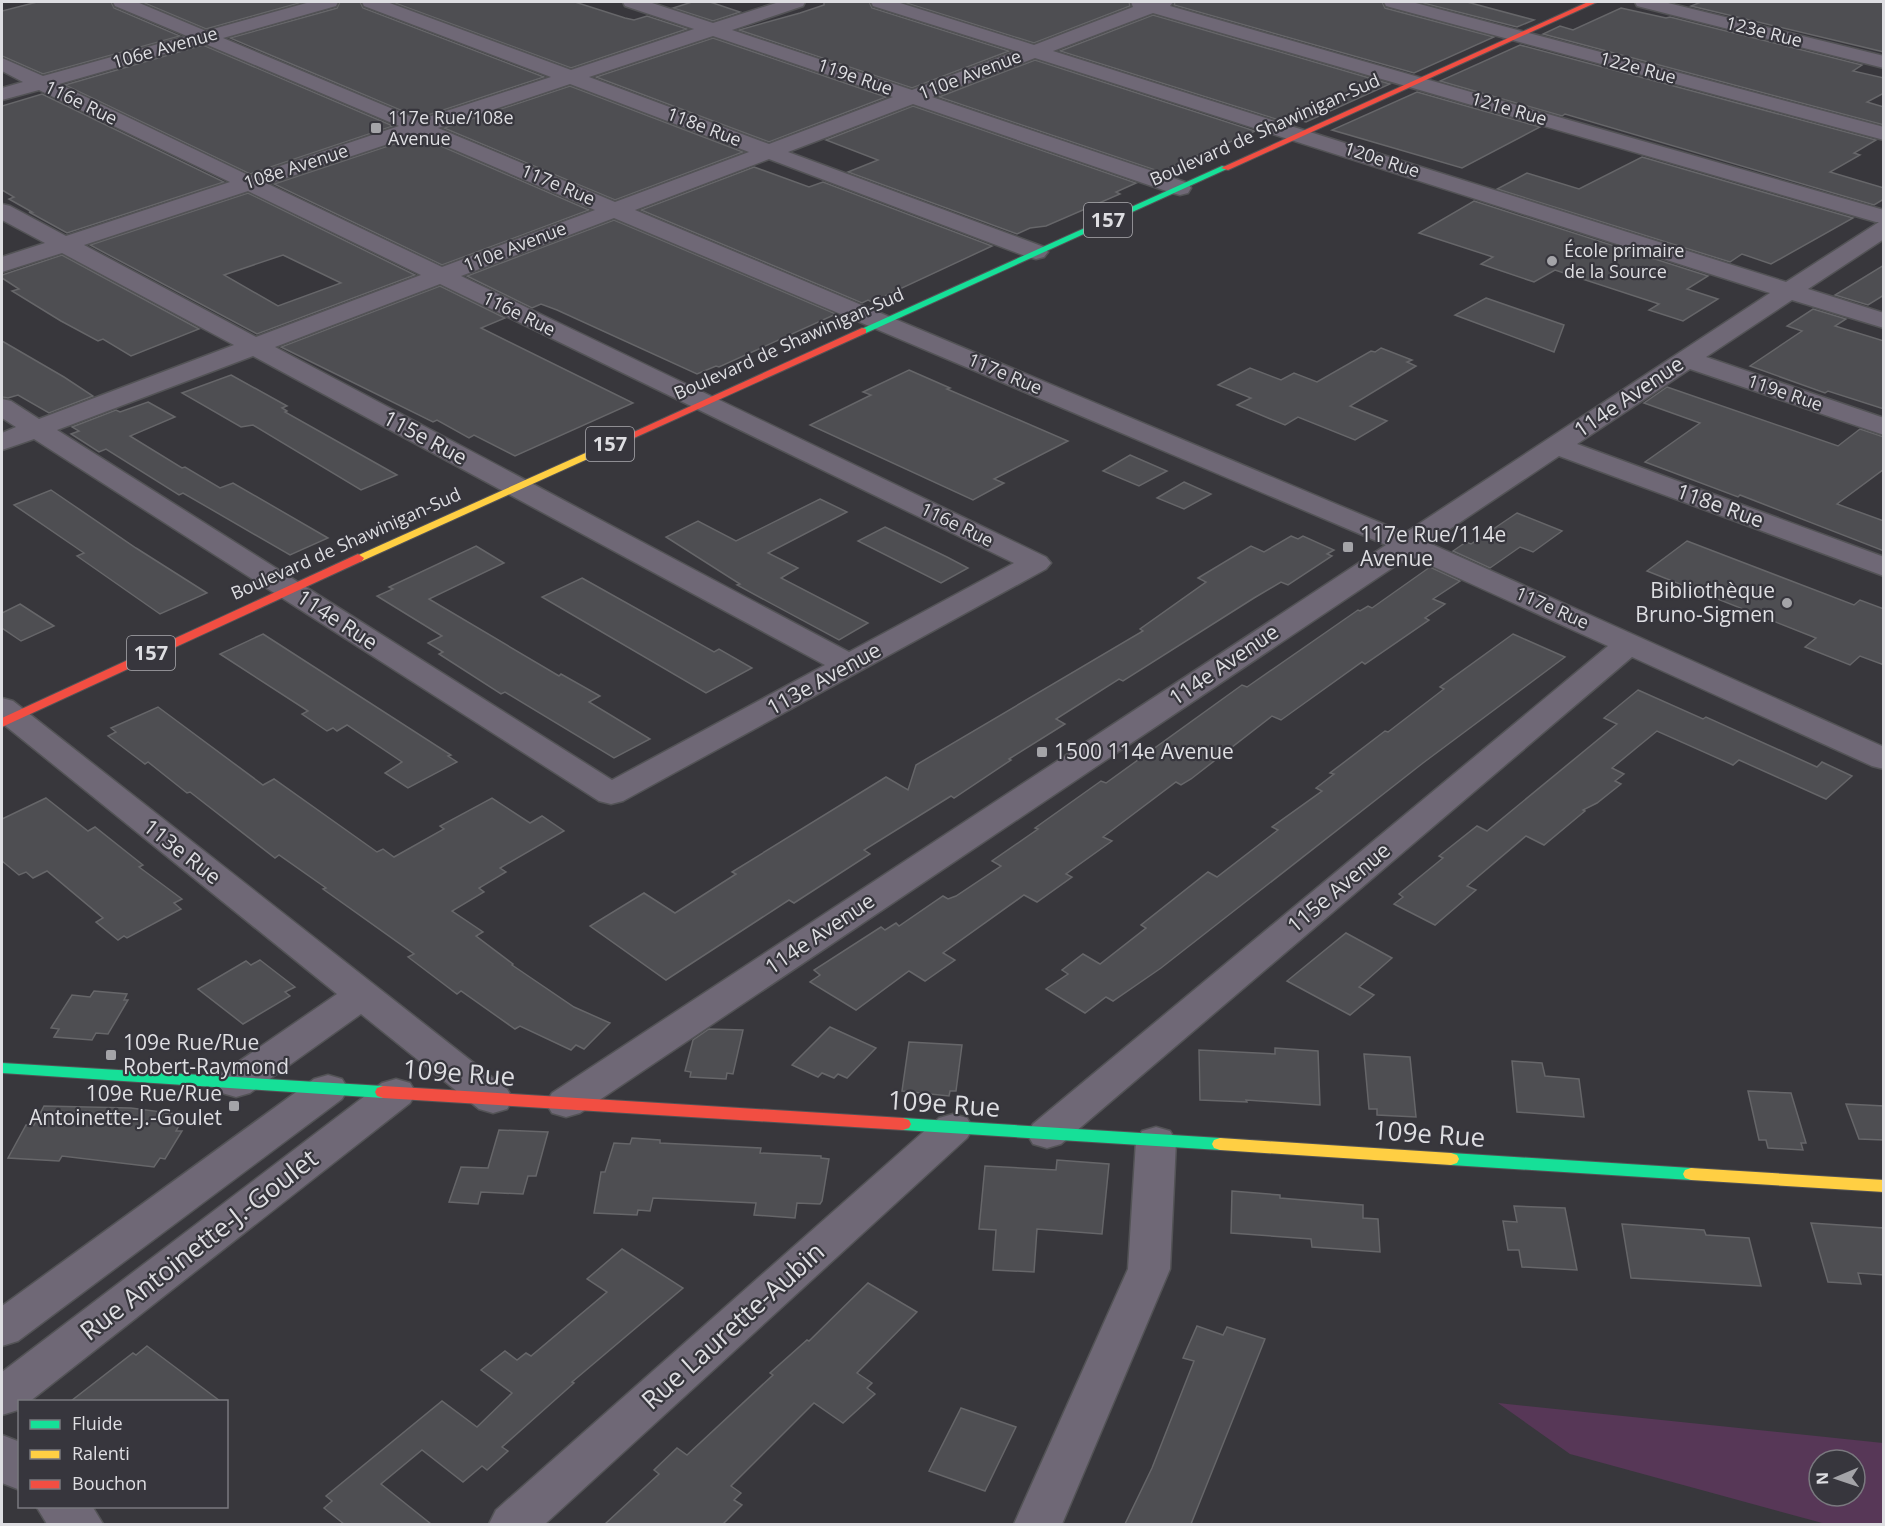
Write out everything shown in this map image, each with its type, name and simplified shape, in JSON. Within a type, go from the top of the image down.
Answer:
[{"type":"main road","name":"Boulevard de Shawinigan-Sud","points":[[5,716],[1593,2]]},
{"type":"main road","name":"109e Rue","points":[[2,1068],[1884,1186]]},
{"type":"street","name":"117e Rue","points":[[122,2],[1407,544],[1884,759]]},
{"type":"street","name":"106e Avenue","points":[[2,94],[329,2]]},
{"type":"street","name":"118e Rue","points":[[371,2],[1036,252]]},
{"type":"street","name":"119e Rue","points":[[632,2],[1180,188]]},
{"type":"street","name":"108e Avenue","points":[[2,265],[796,2]]},
{"type":"street","name":"120e Rue","points":[[880,2],[1302,134],[1884,321]]},
{"type":"street","name":"122e Rue","points":[[1393,2],[1884,134]]},
{"type":"street","name":"123e Rue","points":[[1644,2],[1884,62]]},
{"type":"street","name":"110e Avenue","points":[[2,442],[1035,50],[1150,3]]},
{"type":"street","name":"121e Rue","points":[[1150,3],[1414,82],[1884,217]]},
{"type":"street","name":"116e Rue","points":[[2,64],[1036,563]]},
{"type":"street","name":"115e Rue","points":[[2,211],[849,665]]},
{"type":"street","name":"114e Avenue","points":[[566,1103],[1884,228]]},
{"type":"street","name":"119e Rue","points":[[1686,359],[1884,427]]},
{"type":"street","name":"114e Rue","points":[[2,407],[612,794]]},
{"type":"street","name":"118e Rue","points":[[1556,446],[1884,567]]},
{"type":"street","name":"113e Avenue","points":[[612,794],[1036,563]]},
{"type":"street","name":"115e Avenue","points":[[1047,1134],[1630,643]]},
{"type":"street","name":"113e Rue","points":[[5,716],[493,1099]]},
{"type":"street","points":[[236,1083],[362,995]]},
{"type":"street","name":"Rue Antoinette-J.-Goulet","points":[[2,1329],[328,1089]]},
{"type":"street","name":"Rue Antoinette-J.-Goulet","points":[[2,1398],[396,1093]]},
{"type":"street","name":"Rue Laurette-Aubin","points":[[513,1524],[953,1128]]},
{"type":"street","points":[[1038,1524],[1149,1269],[1156,1141]]},
{"type":"street","points":[[2,1454],[18,1469]]},
{"type":"street","points":[[61,1508],[79,1524]]},
{"type":"shaded area","points":[[1498,1403],[1883,1443],[1883,1524],[1826,1524],[1570,1454]]},
{"type":"building","points":[[37,2],[111,2],[114,8],[180,36],[43,74],[2,56],[2,11]]},
{"type":"building","points":[[142,2],[303,2],[206,29]]},
{"type":"building","points":[[340,2],[360,2],[363,8],[544,77],[419,118],[230,38],[337,8]]},
{"type":"building","points":[[392,2],[575,2],[625,18],[634,20],[647,16],[687,29],[571,68]]},
{"type":"building","points":[[692,2],[710,2],[740,12],[713,21],[673,8]]},
{"type":"building","points":[[824,2],[869,2],[872,8],[1009,51],[912,88],[739,30],[800,13],[824,5]]},
{"type":"building","points":[[903,2],[1129,2],[1130,6],[1034,43]]},
{"type":"building","points":[[1175,2],[1382,2],[1385,8],[1494,37],[1414,73],[1174,5]]},
{"type":"building","points":[[1419,2],[1467,2],[1534,20],[1517,27]]},
{"type":"building","points":[[1701,2],[1884,2],[1884,52],[1691,6]]},
{"type":"building","points":[[1621,8],[1670,17],[1862,65],[1853,71],[1884,78],[1884,93],[1867,102],[1884,107],[1884,125],[1543,34],[1560,26],[1573,30]]},
{"type":"building","points":[[1153,15],[1390,84],[1306,122],[1287,117],[1279,120],[1060,51]]},
{"type":"building","points":[[713,38],[886,97],[769,142],[596,77]]},
{"type":"building","points":[[203,45],[393,126],[250,174],[65,85]]},
{"type":"building","points":[[1520,45],[1876,140],[1854,153],[1860,155],[1830,172],[1884,188],[1884,199],[1874,205],[1565,114],[1562,116],[1440,81]]},
{"type":"building","points":[[1035,60],[1255,131],[1161,172],[939,97]]},
{"type":"building","points":[[570,86],[743,152],[615,200],[444,128]]},
{"type":"building","points":[[1417,92],[1540,127],[1462,168],[1332,130]]},
{"type":"building","points":[[42,94],[224,182],[67,233],[9,199],[14,197],[2,190],[2,106]]},
{"type":"building","points":[[913,106],[1136,183],[1116,192],[1120,194],[1046,226],[1030,228],[1017,234],[848,172],[878,160],[826,140]]},
{"type":"building","points":[[418,136],[589,210],[442,265],[274,184]]},
{"type":"building","points":[[1642,157],[1853,218],[1771,264],[1742,254],[1730,262],[1497,189],[1527,173],[1579,189]]},
{"type":"building","points":[[754,167],[809,187],[823,182],[992,246],[872,302],[868,300],[862,303],[641,210]]},
{"type":"building","points":[[248,193],[415,275],[257,334],[90,245]],"holes":[[[283,255],[341,283],[278,306],[224,275]]]},
{"type":"building","name":"École primaire de la Source","points":[[1474,201],[1708,276],[1687,289],[1718,299],[1683,321],[1649,310],[1659,304],[1555,270],[1534,282],[1481,264],[1493,257],[1419,233]]},
{"type":"building","points":[[614,220],[836,314],[719,367],[716,366],[697,374],[557,310],[541,304],[532,308],[467,276]]},
{"type":"building","points":[[62,255],[199,329],[131,356],[103,339],[98,341],[61,321],[12,291],[19,289],[2,278],[2,275]]},
{"type":"building","points":[[1884,265],[1884,295],[1868,305],[1835,295]]},
{"type":"building","points":[[440,286],[505,318],[481,328],[633,403],[515,456],[474,435],[469,438],[437,420],[433,422],[281,347]]},
{"type":"building","points":[[1486,298],[1564,325],[1554,352],[1455,315]]},
{"type":"building","points":[[1813,309],[1846,319],[1835,326],[1884,341],[1884,409],[1828,391],[1825,393],[1750,366],[1802,331],[1787,326]]},
{"type":"building","points":[[2,341],[93,396],[49,413],[18,395],[2,397]]},
{"type":"building","points":[[1381,348],[1412,360],[1407,362],[1416,366],[1350,406],[1387,421],[1355,440],[1298,417],[1285,425],[1237,405],[1251,398],[1218,385],[1250,368],[1281,380],[1294,373],[1317,382],[1371,351],[1375,352]]},
{"type":"building","points":[[909,370],[950,388],[947,389],[1068,441],[994,479],[1004,483],[973,500],[810,425],[871,395],[863,392]]},
{"type":"building","points":[[231,375],[287,406],[282,408],[287,411],[285,412],[397,475],[361,490],[253,425],[241,427],[182,393]]},
{"type":"building","points":[[1667,387],[1838,446],[1860,429],[1884,437],[1884,469],[1837,504],[1884,521],[1884,551],[1740,495],[1738,497],[1645,462],[1700,423],[1644,403]]},
{"type":"building","points":[[148,402],[175,417],[130,436],[220,488],[233,483],[328,538],[290,555],[183,493],[179,495],[106,449],[99,452],[71,434],[79,431],[72,427],[116,410],[120,412]]},
{"type":"building","points":[[1130,455],[1167,471],[1139,486],[1103,471]]},
{"type":"building","points":[[1184,482],[1211,494],[1184,509],[1157,498]]},
{"type":"building","points":[[51,490],[207,593],[160,614],[77,556],[84,553],[14,505]]},
{"type":"building","points":[[820,499],[847,512],[768,553],[798,568],[781,578],[868,623],[839,640],[737,585],[740,584],[666,537],[698,521],[736,541]]},
{"type":"building","points":[[1517,513],[1562,531],[1533,552],[1520,547],[1490,568],[1453,551],[1466,542],[1471,544]]},
{"type":"building","points":[[885,527],[968,568],[941,583],[858,541]]},
{"type":"building","points":[[1291,536],[1298,539],[1303,536],[1334,550],[1327,554],[1332,556],[1288,585],[1281,582],[1123,681],[1119,679],[1056,719],[1065,724],[1009,759],[1011,760],[954,798],[951,796],[864,850],[870,854],[794,903],[789,900],[666,980],[590,926],[644,893],[675,913],[736,874],[732,872],[886,777],[908,790],[916,765],[1143,631],[1140,629],[1206,582],[1198,578],[1251,546],[1264,552]]},
{"type":"building","name":"Bibliothèque Bruno-Sigmen","points":[[1687,541],[1854,605],[1860,600],[1884,609],[1884,665],[1860,656],[1850,665],[1805,647],[1816,638],[1647,571]]},
{"type":"building","points":[[476,546],[504,563],[429,599],[559,676],[561,674],[600,696],[589,702],[650,739],[614,758],[505,692],[501,694],[439,654],[443,652],[428,643],[442,636],[377,596],[393,589],[389,587]]},
{"type":"building","points":[[1430,567],[1460,581],[1433,599],[1445,604],[1425,618],[1429,620],[1365,664],[1362,662],[1281,720],[1272,716],[1191,779],[1181,785],[1176,782],[1103,837],[1112,841],[1066,874],[1072,877],[1037,902],[1024,895],[943,953],[955,960],[925,981],[909,971],[856,1010],[810,982],[820,975],[814,970],[881,927],[885,930],[896,923],[899,926],[943,896],[948,899],[956,896],[1001,866],[992,861],[1101,781],[1106,783],[1242,685],[1247,687],[1358,610],[1368,606],[1372,608]]},
{"type":"building","points":[[582,578],[714,652],[719,649],[752,668],[706,693],[542,597]]},
{"type":"building","points":[[20,604],[54,626],[21,641],[2,628],[2,613]]},
{"type":"building","points":[[263,634],[451,755],[448,756],[457,762],[408,788],[385,773],[402,762],[347,725],[337,731],[333,728],[327,731],[302,714],[308,711],[220,654]]},
{"type":"building","points":[[1513,634],[1565,657],[1423,763],[1161,968],[1113,1001],[1106,997],[1085,1013],[1046,989],[1068,974],[1062,970],[1083,954],[1100,964],[1146,928],[1141,925],[1208,872],[1217,877],[1278,830],[1272,827],[1322,791],[1316,788],[1334,774],[1330,773],[1385,731],[1388,732],[1444,689],[1440,687]]},
{"type":"building","points":[[1638,690],[1703,719],[1706,717],[1817,767],[1822,762],[1852,776],[1826,799],[1739,760],[1733,765],[1657,731],[1612,768],[1624,774],[1615,781],[1621,784],[1597,803],[1583,810],[1585,811],[1544,845],[1526,836],[1467,886],[1476,890],[1435,925],[1394,904],[1403,897],[1399,894],[1443,858],[1439,856],[1477,826],[1487,831],[1617,724],[1604,718]]},
{"type":"building","points":[[158,707],[263,785],[274,779],[377,852],[383,849],[394,857],[444,829],[440,826],[492,798],[530,823],[542,816],[564,831],[500,868],[506,872],[479,888],[484,892],[452,911],[483,932],[476,936],[512,965],[574,1007],[610,1023],[584,1049],[576,1045],[571,1050],[520,1026],[515,1029],[461,991],[457,994],[408,957],[414,954],[323,889],[326,888],[279,855],[275,858],[190,792],[187,793],[148,762],[145,764],[108,736],[116,732],[111,728]]},
{"type":"building","points":[[46,798],[88,831],[95,827],[143,865],[139,867],[182,899],[174,903],[181,909],[127,938],[124,936],[118,940],[96,922],[103,918],[47,871],[33,878],[26,872],[19,875],[2,861],[2,819]]},
{"type":"building","points":[[1346,933],[1392,958],[1359,987],[1374,995],[1350,1015],[1287,981]]},
{"type":"building","points":[[260,960],[295,987],[285,992],[290,996],[243,1024],[198,989],[246,961],[251,965]]},
{"type":"building","points":[[94,991],[127,994],[124,1000],[128,1000],[108,1034],[96,1033],[92,1040],[54,1037],[59,1029],[51,1028],[72,995],[90,997]]},
{"type":"building","points":[[830,1027],[876,1048],[847,1078],[838,1074],[834,1078],[822,1073],[818,1077],[792,1065]]},
{"type":"building","points":[[709,1029],[743,1030],[733,1074],[727,1073],[726,1079],[690,1077],[691,1072],[685,1071],[693,1040]]},
{"type":"building","points":[[909,1042],[962,1045],[956,1091],[950,1091],[949,1096],[902,1091]]},
{"type":"building","points":[[1275,1048],[1318,1051],[1320,1105],[1246,1100],[1247,1102],[1200,1100],[1199,1050],[1275,1054]]},
{"type":"building","points":[[1364,1054],[1410,1057],[1416,1117],[1377,1115],[1377,1109],[1369,1109]]},
{"type":"building","points":[[1512,1061],[1542,1063],[1545,1076],[1579,1079],[1584,1117],[1517,1112]]},
{"type":"building","points":[[1748,1091],[1791,1093],[1806,1143],[1801,1143],[1803,1150],[1768,1148],[1766,1140],[1759,1140]]},
{"type":"building","points":[[1846,1104],[1884,1106],[1884,1140],[1859,1139]]},
{"type":"building","points":[[44,1106],[131,1108],[185,1115],[176,1131],[182,1131],[165,1159],[160,1158],[154,1167],[62,1156],[59,1161],[8,1158],[26,1125],[34,1125]]},
{"type":"building","points":[[499,1130],[548,1132],[536,1176],[528,1176],[523,1194],[481,1192],[478,1204],[449,1202],[461,1167],[488,1168]]},
{"type":"building","points":[[632,1138],[660,1140],[660,1143],[761,1148],[760,1153],[821,1156],[821,1158],[829,1159],[822,1201],[820,1204],[797,1203],[795,1218],[754,1215],[756,1203],[653,1198],[650,1211],[638,1210],[637,1215],[594,1213],[601,1172],[605,1172],[614,1143],[630,1144]]},
{"type":"building","points":[[1057,1160],[1109,1164],[1102,1234],[1037,1229],[1034,1272],[993,1270],[996,1230],[979,1229],[985,1166],[1056,1170]]},
{"type":"building","points":[[1232,1191],[1280,1195],[1280,1198],[1363,1205],[1363,1218],[1378,1219],[1380,1252],[1312,1247],[1311,1239],[1231,1233]]},
{"type":"building","points":[[1514,1206],[1565,1208],[1577,1270],[1522,1267],[1519,1250],[1508,1250],[1503,1221],[1517,1222]]},
{"type":"building","points":[[1811,1223],[1884,1228],[1884,1275],[1858,1273],[1861,1284],[1828,1282]]},
{"type":"building","points":[[1622,1224],[1704,1230],[1706,1235],[1749,1238],[1761,1286],[1631,1278]]},
{"type":"building","points":[[622,1249],[683,1288],[572,1382],[574,1383],[502,1447],[508,1451],[487,1470],[482,1466],[463,1482],[422,1450],[381,1484],[431,1524],[344,1524],[324,1508],[332,1501],[326,1496],[442,1401],[477,1427],[512,1393],[481,1370],[505,1351],[517,1360],[526,1353],[531,1356],[607,1292],[587,1279]]},
{"type":"building","points":[[868,1283],[917,1312],[857,1373],[872,1383],[867,1388],[875,1394],[843,1423],[814,1403],[731,1486],[741,1493],[734,1500],[742,1505],[723,1524],[605,1524],[659,1474],[654,1470],[677,1448],[687,1455],[773,1375],[770,1373],[807,1340],[809,1341]]},
{"type":"building","points":[[1197,1326],[1223,1335],[1227,1327],[1265,1339],[1191,1524],[1125,1524],[1152,1468],[1194,1361],[1183,1358]]},
{"type":"building","points":[[147,1346],[219,1400],[72,1400],[133,1353],[136,1355]]},
{"type":"building","points":[[961,1408],[1016,1427],[985,1491],[929,1471]]},
{"type":"traffic: fast","points":[[862,331],[1225,168]]},
{"type":"traffic: fast","points":[[2,1068],[383,1092]]},
{"type":"traffic: fast","points":[[903,1124],[1220,1144]]},
{"type":"traffic: fast","points":[[1451,1159],[1691,1174]]},
{"type":"traffic: slow","points":[[358,558],[630,436]]},
{"type":"traffic: slow","points":[[1220,1144],[1451,1159]]},
{"type":"traffic: slow","points":[[1691,1174],[1884,1186]]},
{"type":"traffic: jam","points":[[1225,168],[1593,2]]},
{"type":"traffic: jam","points":[[630,436],[862,331]]},
{"type":"traffic: jam","points":[[2,723],[358,558]]},
{"type":"traffic: jam","points":[[383,1092],[903,1124]]},
{"type":"place","name":"117e Rue/108e Avenue","points":[[376,128]]},
{"type":"place","name":"École primaire de la Source","points":[[1552,261]]},
{"type":"place","name":"117e Rue/114e Avenue","points":[[1348,547]]},
{"type":"place","name":"Bibliothèque Bruno-Sigmen","points":[[1787,603]]},
{"type":"place","name":"1500 114e Avenue","points":[[1042,752]]},
{"type":"place","name":"109e Rue/Rue Robert-Raymond","points":[[111,1055]]},
{"type":"place","name":"109e Rue/Rue Antoinette-J.-Goulet","points":[[234,1106]]}]
